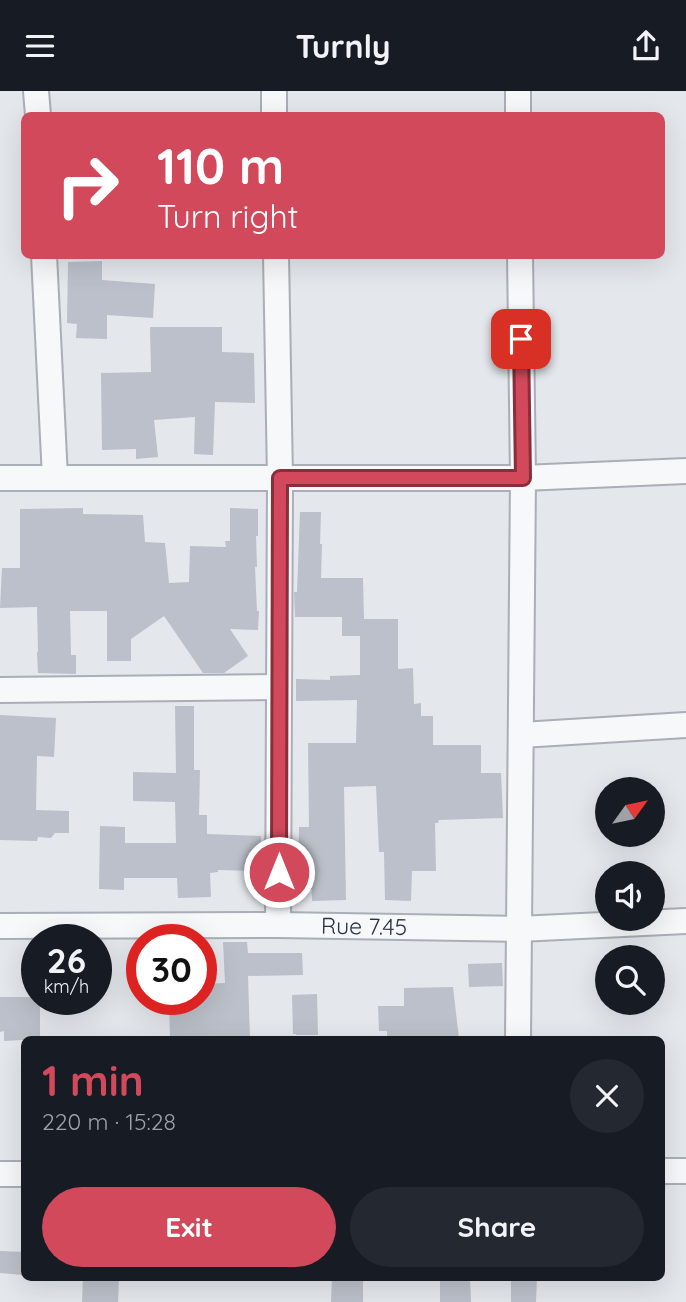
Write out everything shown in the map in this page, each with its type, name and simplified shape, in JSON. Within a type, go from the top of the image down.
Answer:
[{"type":"street","points":[[36,91],[37,112]]},
{"type":"street","points":[[274,91],[274,112]]},
{"type":"street","points":[[518,91],[518,112]]},
{"type":"street","points":[[44,259],[55,478]]},
{"type":"street","points":[[276,259],[280,478],[278,925]]},
{"type":"street","points":[[518,1036],[523,478],[520,259]]},
{"type":"street","points":[[0,478],[523,478],[686,471]]},
{"type":"street","points":[[0,690],[279,687]]},
{"type":"street","points":[[521,735],[686,725]]},
{"type":"street","name":"Rue 7.45","points":[[0,926],[278,925],[519,929],[686,921]]},
{"type":"street","points":[[665,1171],[686,1171]]},
{"type":"street","points":[[0,1174],[21,1174]]},
{"type":"building","points":[[102,261],[102,280],[155,284],[153,318],[107,315],[107,339],[76,338],[77,324],[67,323],[68,262]]},
{"type":"building","points":[[150,327],[222,327],[222,352],[254,353],[255,403],[215,402],[213,455],[194,454],[195,417],[154,420],[158,457],[136,459],[136,449],[102,450],[101,373],[151,372]]},
{"type":"building","points":[[83,508],[83,514],[143,515],[145,542],[165,543],[169,583],[189,582],[190,546],[226,547],[225,541],[230,541],[230,508],[258,509],[255,567],[258,630],[230,629],[248,656],[224,673],[203,673],[164,616],[131,639],[131,661],[107,661],[107,611],[70,611],[71,655],[76,655],[76,674],[38,673],[37,607],[0,608],[2,568],[20,568],[20,509]]},
{"type":"building","points":[[300,512],[321,512],[321,578],[363,578],[364,619],[398,619],[398,669],[413,668],[414,704],[421,703],[421,716],[433,716],[433,745],[481,745],[481,773],[501,773],[503,818],[439,820],[435,823],[436,871],[412,871],[411,901],[385,900],[384,852],[379,852],[376,786],[344,787],[346,900],[312,901],[311,873],[298,873],[299,827],[309,827],[308,743],[356,743],[357,700],[296,701],[296,679],[330,680],[330,676],[360,675],[360,636],[342,636],[342,617],[295,617],[294,592],[297,592]]},
{"type":"building","points":[[175,706],[194,706],[194,770],[200,770],[199,815],[207,815],[207,834],[261,836],[260,871],[218,870],[210,873],[211,897],[178,898],[177,878],[124,878],[124,890],[99,889],[100,826],[125,827],[125,843],[176,843],[175,802],[133,801],[133,772],[176,773]]},
{"type":"building","points":[[0,715],[56,718],[54,757],[37,756],[36,810],[69,811],[69,833],[55,833],[51,838],[38,837],[37,841],[0,840]]},
{"type":"building","points":[[223,942],[247,942],[248,953],[302,953],[303,975],[248,976],[250,1036],[170,1036],[169,1015],[217,1015],[217,983],[225,983]]},
{"type":"building","points":[[502,963],[503,986],[469,987],[468,964]]},
{"type":"building","points":[[453,987],[459,1036],[387,1036],[387,1031],[379,1031],[378,1006],[404,1006],[404,988]]},
{"type":"building","points":[[317,994],[318,1035],[293,1034],[292,995]]},
{"type":"building","points":[[0,997],[21,997],[21,1015],[40,1015],[40,1036],[21,1036],[21,1040],[4,1041],[4,1031],[0,1032]]},
{"type":"building","points":[[0,1251],[21,1252],[21,1275],[0,1273]]},
{"type":"building","points":[[83,1281],[119,1281],[118,1302],[82,1302]]},
{"type":"building","points":[[332,1281],[363,1281],[363,1302],[331,1302]]},
{"type":"building","points":[[440,1281],[470,1281],[471,1302],[440,1302]]},
{"type":"building","points":[[511,1281],[537,1281],[536,1302],[511,1302]]},
{"type":"route","points":[[279,872],[280,478],[523,478],[521,339]]}]
